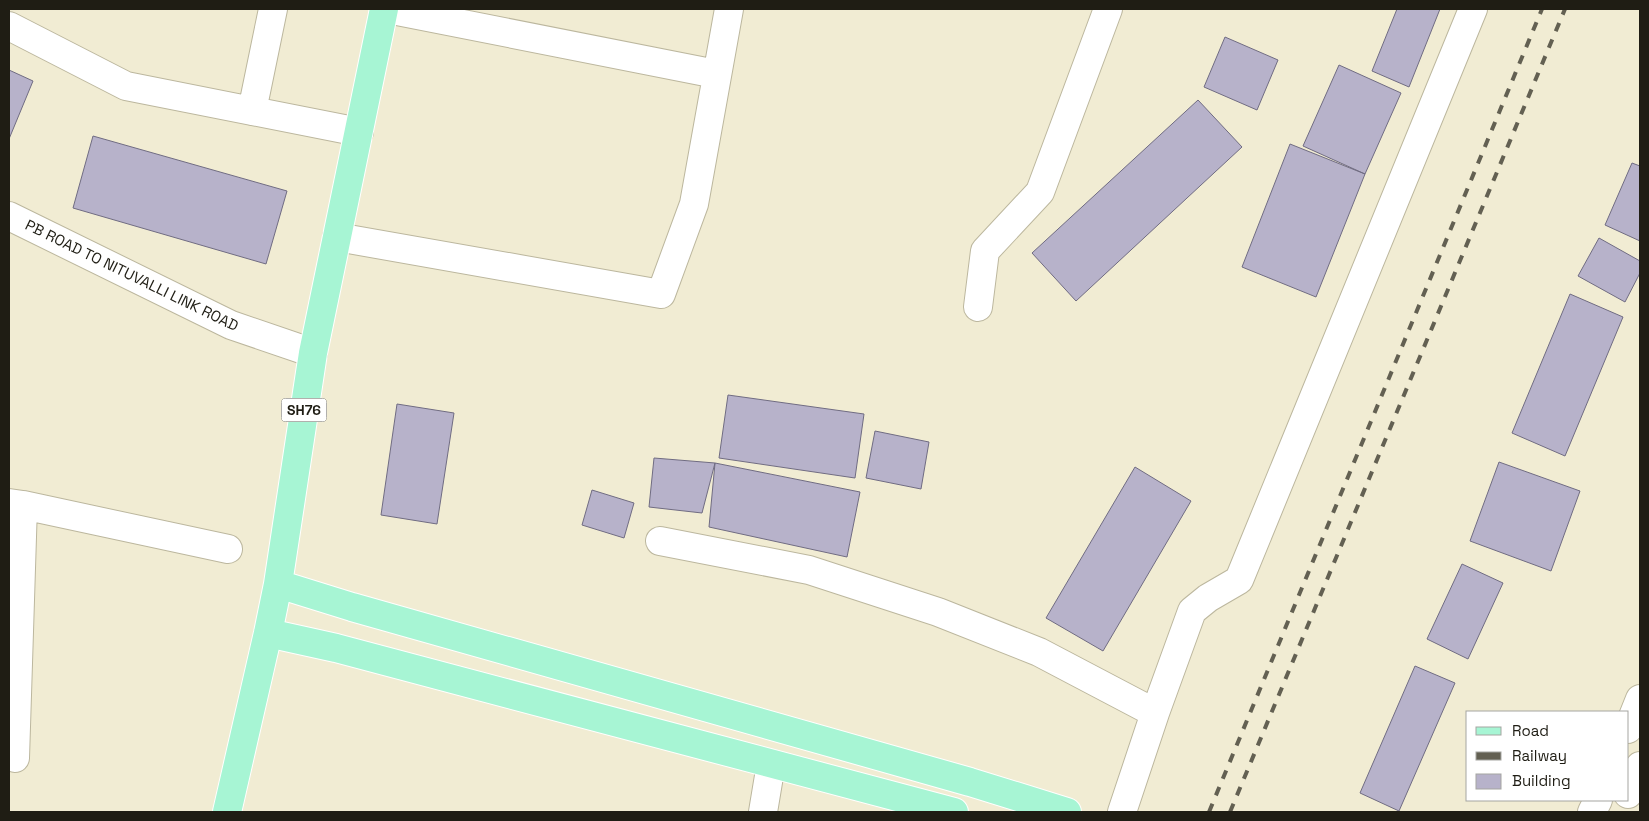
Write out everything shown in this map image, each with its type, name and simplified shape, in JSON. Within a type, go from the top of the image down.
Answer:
[{"type":"main road","name":"SH76","points":[[227,812],[278,584],[313,353],[385,9]]},
{"type":"main road","points":[[278,584],[352,607],[960,779],[1067,812]]},
{"type":"main road","points":[[268,633],[336,648],[954,812]]},
{"type":"street","points":[[252,111],[273,9]]},
{"type":"street","points":[[385,9],[716,74]]},
{"type":"street","points":[[337,237],[661,294],[694,204],[729,9]]},
{"type":"street","points":[[978,307],[985,252],[1040,192],[1108,9]]},
{"type":"street","points":[[1122,812],[1192,611],[1208,598],[1239,580],[1473,9]]},
{"type":"street","points":[[9,26],[126,86],[359,132]]},
{"type":"street","name":"PB ROAD TO NITUVALLI LINK ROAD","points":[[9,216],[231,325],[313,353]]},
{"type":"street","points":[[15,758],[16,504],[228,549]]},
{"type":"street","points":[[660,541],[809,570],[938,612],[1039,652],[1155,713]]},
{"type":"street","points":[[1629,726],[1640,699]]},
{"type":"street","points":[[763,812],[771,764]]},
{"type":"street","points":[[1629,788],[1640,766]]},
{"type":"street","points":[[1592,812],[1621,804]]},
{"type":"building","points":[[1397,9],[1440,9],[1409,87],[1372,71]]},
{"type":"building","points":[[1225,37],[1278,60],[1257,110],[1204,87]]},
{"type":"building","points":[[1339,65],[1401,93],[1365,174],[1303,146]]},
{"type":"building","points":[[9,70],[33,81],[9,139]]},
{"type":"building","points":[[1198,100],[1242,147],[1076,301],[1032,253]]},
{"type":"building","points":[[93,136],[287,191],[266,264],[73,208]]},
{"type":"building","points":[[1290,144],[1365,174],[1316,297],[1242,267]]},
{"type":"building","points":[[1632,163],[1640,166],[1640,241],[1605,225]]},
{"type":"building","points":[[1599,238],[1640,261],[1640,273],[1625,302],[1578,276]]},
{"type":"building","points":[[1570,294],[1623,317],[1565,456],[1512,433]]},
{"type":"building","points":[[728,395],[864,414],[855,478],[719,458]]},
{"type":"building","points":[[397,404],[454,413],[437,524],[381,515]]},
{"type":"building","points":[[875,431],[929,442],[921,489],[866,478]]},
{"type":"building","points":[[654,458],[715,463],[702,513],[649,507]]},
{"type":"building","points":[[1499,462],[1580,491],[1551,571],[1470,541]]},
{"type":"building","points":[[715,463],[860,492],[847,557],[709,527]]},
{"type":"building","points":[[1135,467],[1191,501],[1103,651],[1046,618]]},
{"type":"building","points":[[592,490],[634,503],[624,538],[582,525]]},
{"type":"building","points":[[1462,564],[1503,583],[1468,659],[1427,639]]},
{"type":"building","points":[[1415,666],[1455,683],[1399,811],[1360,793]]},
{"type":"railway","points":[[1209,812],[1542,9]]},
{"type":"railway","points":[[1230,812],[1565,9]]}]
